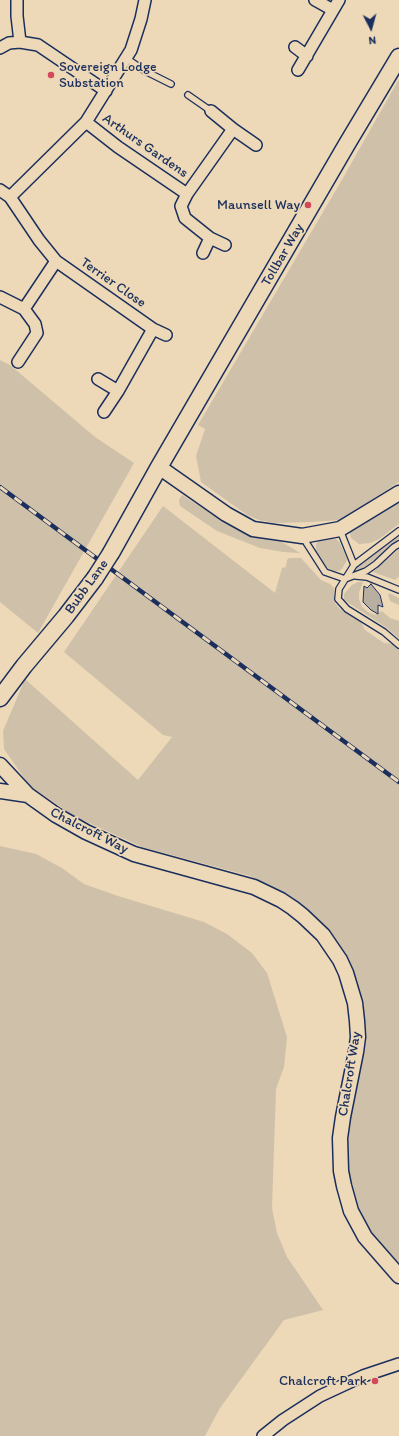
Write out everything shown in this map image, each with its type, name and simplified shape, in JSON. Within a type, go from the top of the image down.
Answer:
[{"type":"main road","name":"Tollbar Way","points":[[180,432],[399,57]]},
{"type":"main road","name":"Bubb Lane","points":[[0,698],[95,578],[111,553],[180,432]]},
{"type":"street","points":[[17,0],[20,42]]},
{"type":"street","points":[[0,190],[10,197],[86,122],[126,58],[133,44],[141,20],[145,0]]},
{"type":"street","points":[[315,0],[333,10]]},
{"type":"street","points":[[298,70],[339,0]]},
{"type":"street","points":[[0,48],[9,43],[20,42],[38,45],[106,91]]},
{"type":"street","points":[[295,47],[307,56]]},
{"type":"street","points":[[211,111],[233,130],[256,145]]},
{"type":"street","name":"Arthurs Gardens","points":[[86,122],[118,147],[187,194]]},
{"type":"street","name":"Arthurs Gardens","points":[[225,244],[210,238],[185,218],[181,206],[187,194],[233,130]]},
{"type":"street","name":"Terrier Close","points":[[10,197],[39,240],[56,261],[153,329],[166,335]]},
{"type":"street","points":[[203,253],[210,238]]},
{"type":"street","points":[[24,309],[56,261]]},
{"type":"street","points":[[0,296],[24,309],[35,324],[37,333],[19,357]]},
{"type":"street","points":[[104,412],[118,391],[153,329]]},
{"type":"street","points":[[98,379],[118,391]]},
{"type":"street","points":[[159,467],[226,514],[254,529],[302,536],[340,529],[399,493]]},
{"type":"street","name":"Chalcroft Way","points":[[0,765],[28,795],[72,825],[119,848],[150,859],[254,887],[268,893],[281,900],[302,916],[323,935],[340,960],[346,973],[355,1003],[357,1021],[358,1037],[356,1052],[340,1138],[341,1171],[344,1186],[351,1211],[366,1237],[375,1250],[398,1273]]},
{"type":"street","name":"Chalcroft Way","points":[[0,791],[28,795]]},
{"type":"street","points":[[263,1436],[283,1420],[320,1396],[362,1376],[399,1364]]},
{"type":"lane","points":[[126,58],[145,71],[171,84]]},
{"type":"lane","points":[[188,95],[211,111]]},
{"type":"lane","points":[[340,529],[354,565]]},
{"type":"lane","points":[[399,531],[354,565],[339,589],[338,599],[347,609],[384,632],[399,645]]},
{"type":"lane","points":[[302,536],[325,572],[345,580],[366,571],[399,544]]},
{"type":"lane","points":[[355,576],[367,577],[399,590]]},
{"type":"shaded area","points":[[399,79],[399,482],[339,520],[274,523],[259,520],[247,515],[201,482],[196,456],[205,429],[198,425],[343,178]]},
{"type":"shaded area","points":[[0,360],[10,365],[95,437],[134,463],[38,633],[0,602]]},
{"type":"shaded area","points":[[182,495],[234,528],[256,537],[282,542],[300,553],[260,548],[217,531],[180,506],[179,500]]},
{"type":"shaded area","points":[[399,498],[399,524],[379,539],[370,543],[359,544],[351,538],[349,529]]},
{"type":"shaded area","points":[[163,506],[275,593],[282,568],[286,567],[287,560],[289,558],[301,558],[321,580],[330,584],[334,588],[335,603],[339,608],[361,622],[365,630],[384,643],[393,644],[399,650],[399,1263],[371,1234],[354,1201],[348,1181],[346,1139],[360,1063],[364,1027],[312,916],[292,899],[250,876],[142,847],[74,816],[29,785],[4,749],[3,731],[25,679],[138,780],[172,737],[163,735],[64,652]]},
{"type":"shaded area","points":[[399,534],[399,539],[391,544],[377,558],[356,572],[353,572],[356,567]]},
{"type":"shaded area","points":[[323,538],[336,539],[340,543],[347,560],[342,569],[339,571],[334,571],[328,568],[319,559],[316,551],[316,544]]},
{"type":"shaded area","points":[[399,549],[399,576],[395,580],[373,572]]},
{"type":"shaded area","points":[[358,582],[363,582],[359,593],[359,599],[362,607],[375,615],[382,611],[390,618],[399,621],[399,639],[387,628],[344,600],[344,594],[352,585]]},
{"type":"shaded area","points":[[389,593],[399,598],[399,605],[390,601],[388,595]]},
{"type":"shaded area","points":[[0,846],[36,854],[62,868],[84,884],[204,922],[227,934],[252,953],[267,973],[287,1037],[284,1067],[276,1089],[272,1208],[277,1233],[287,1257],[323,1310],[284,1320],[220,1408],[205,1436],[0,1436]]},
{"type":"building","points":[[371,584],[380,595],[383,607],[378,605],[378,614],[371,610],[363,602],[364,586],[367,588]]},
{"type":"railway","points":[[0,487],[399,782]]},
{"type":"place","name":"Sovereign Lodge Substation","points":[[51,75]]},
{"type":"place","name":"Maunsell Way","points":[[308,205]]},
{"type":"place","name":"Chalcroft Park","points":[[375,1381]]}]
